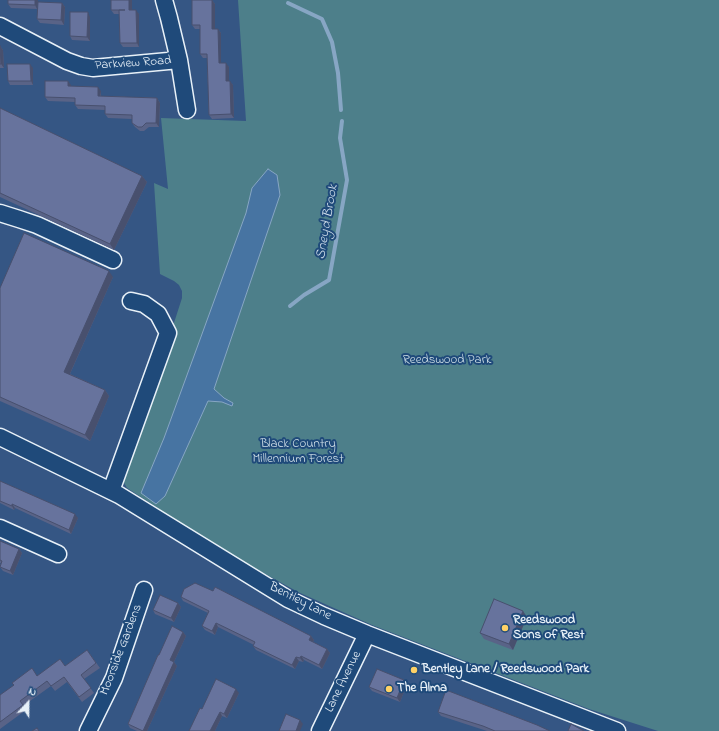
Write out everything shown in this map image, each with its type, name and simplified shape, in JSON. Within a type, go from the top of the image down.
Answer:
[{"type":"street","points":[[164,0],[179,60],[187,110]]},
{"type":"street","name":"Parkview Road","points":[[0,26],[67,61],[81,66],[93,68],[179,60]]},
{"type":"street","points":[[0,213],[37,226],[113,260]]},
{"type":"street","points":[[115,493],[168,333],[158,314],[144,304],[131,302]]},
{"type":"street","name":"Bentley Lane","points":[[0,437],[115,493],[157,517],[288,598],[324,616],[617,731]]},
{"type":"street","points":[[0,528],[58,554]]},
{"type":"street","name":"Moorside Gardens","points":[[88,731],[114,678],[144,590]]},
{"type":"street","name":"Lane Avenue","points":[[320,731],[367,634]]},
{"type":"green space","name":"Reedswood Park","points":[[238,0],[719,0],[719,731],[658,731],[589,709],[372,625],[298,592],[240,560],[162,512],[127,488],[123,481],[182,298],[182,291],[179,285],[160,274],[154,183],[168,189],[161,118],[246,121]]},
{"type":"water","points":[[268,169],[277,175],[280,195],[214,389],[224,398],[233,403],[232,406],[222,402],[208,401],[165,496],[156,504],[141,493],[164,438],[202,334],[246,213],[252,188]]},
{"type":"building","points":[[8,0],[35,0],[35,5],[8,4]]},
{"type":"building","points":[[111,0],[129,0],[129,10],[136,10],[137,43],[120,43],[119,10],[111,10]]},
{"type":"building","points":[[192,0],[212,0],[212,29],[218,29],[219,63],[226,63],[226,81],[230,81],[231,114],[209,115],[207,54],[200,54],[200,25],[192,25]]},
{"type":"building","points":[[38,2],[62,3],[61,20],[37,19]]},
{"type":"building","points":[[70,12],[88,12],[87,37],[70,36]]},
{"type":"building","points":[[7,64],[30,64],[31,81],[8,81]]},
{"type":"building","points":[[45,81],[68,81],[68,86],[98,87],[98,96],[157,98],[156,123],[146,123],[142,127],[138,127],[132,123],[132,115],[105,114],[105,106],[75,105],[75,98],[45,97]]},
{"type":"building","points":[[0,108],[142,176],[110,244],[0,193]]},
{"type":"building","points":[[24,233],[109,271],[64,372],[105,390],[85,435],[0,397],[0,288]]},
{"type":"building","points":[[0,481],[75,514],[69,530],[12,504],[12,506],[0,501]]},
{"type":"building","points":[[0,541],[19,549],[10,571],[0,567],[2,561],[0,560]]},
{"type":"building","points":[[195,583],[213,591],[215,587],[311,636],[309,640],[327,649],[319,665],[301,656],[300,658],[296,657],[292,665],[253,646],[255,642],[216,623],[212,631],[202,626],[209,611],[181,597],[184,589]]},
{"type":"building","points":[[160,595],[178,603],[171,618],[153,610]]},
{"type":"building","name":"Reedswood Sons of Rest","points":[[494,599],[523,611],[509,644],[480,633]]},
{"type":"building","points":[[172,626],[183,632],[170,660],[174,662],[143,731],[128,724]]},
{"type":"building","points":[[87,650],[96,663],[81,675],[91,688],[79,697],[64,677],[51,686],[47,681],[20,701],[23,705],[0,722],[0,695],[14,685],[12,683],[32,668],[37,676],[60,659],[65,666]]},
{"type":"building","name":"The Alma","points":[[377,669],[404,680],[397,698],[369,687]]},
{"type":"building","points":[[216,679],[236,689],[224,714],[220,712],[210,731],[189,731],[200,708],[202,709]]},
{"type":"building","points":[[446,690],[550,731],[495,731],[438,712]]},
{"type":"building","points":[[286,714],[300,720],[296,731],[279,731]]},
{"type":"building","points":[[571,724],[584,731],[568,731]]},
{"type":"building","points":[[37,728],[39,731],[32,731]]},
{"type":"waterway","name":"Sneyd Brook","points":[[288,3],[322,19],[332,42],[338,73],[341,110]]},
{"type":"waterway","name":"Sneyd Brook","points":[[290,306],[304,295],[329,280],[347,180],[340,138],[342,121]]},
{"type":"place","name":"Reedswood Sons of Rest","points":[[505,628]]},
{"type":"place","name":"Bentley Lane / Reedswood Park","points":[[414,670]]},
{"type":"place","name":"The Alma","points":[[389,689]]},
{"type":"park label","name":"Black Country Millennium Forest","points":[[298,452]]}]
